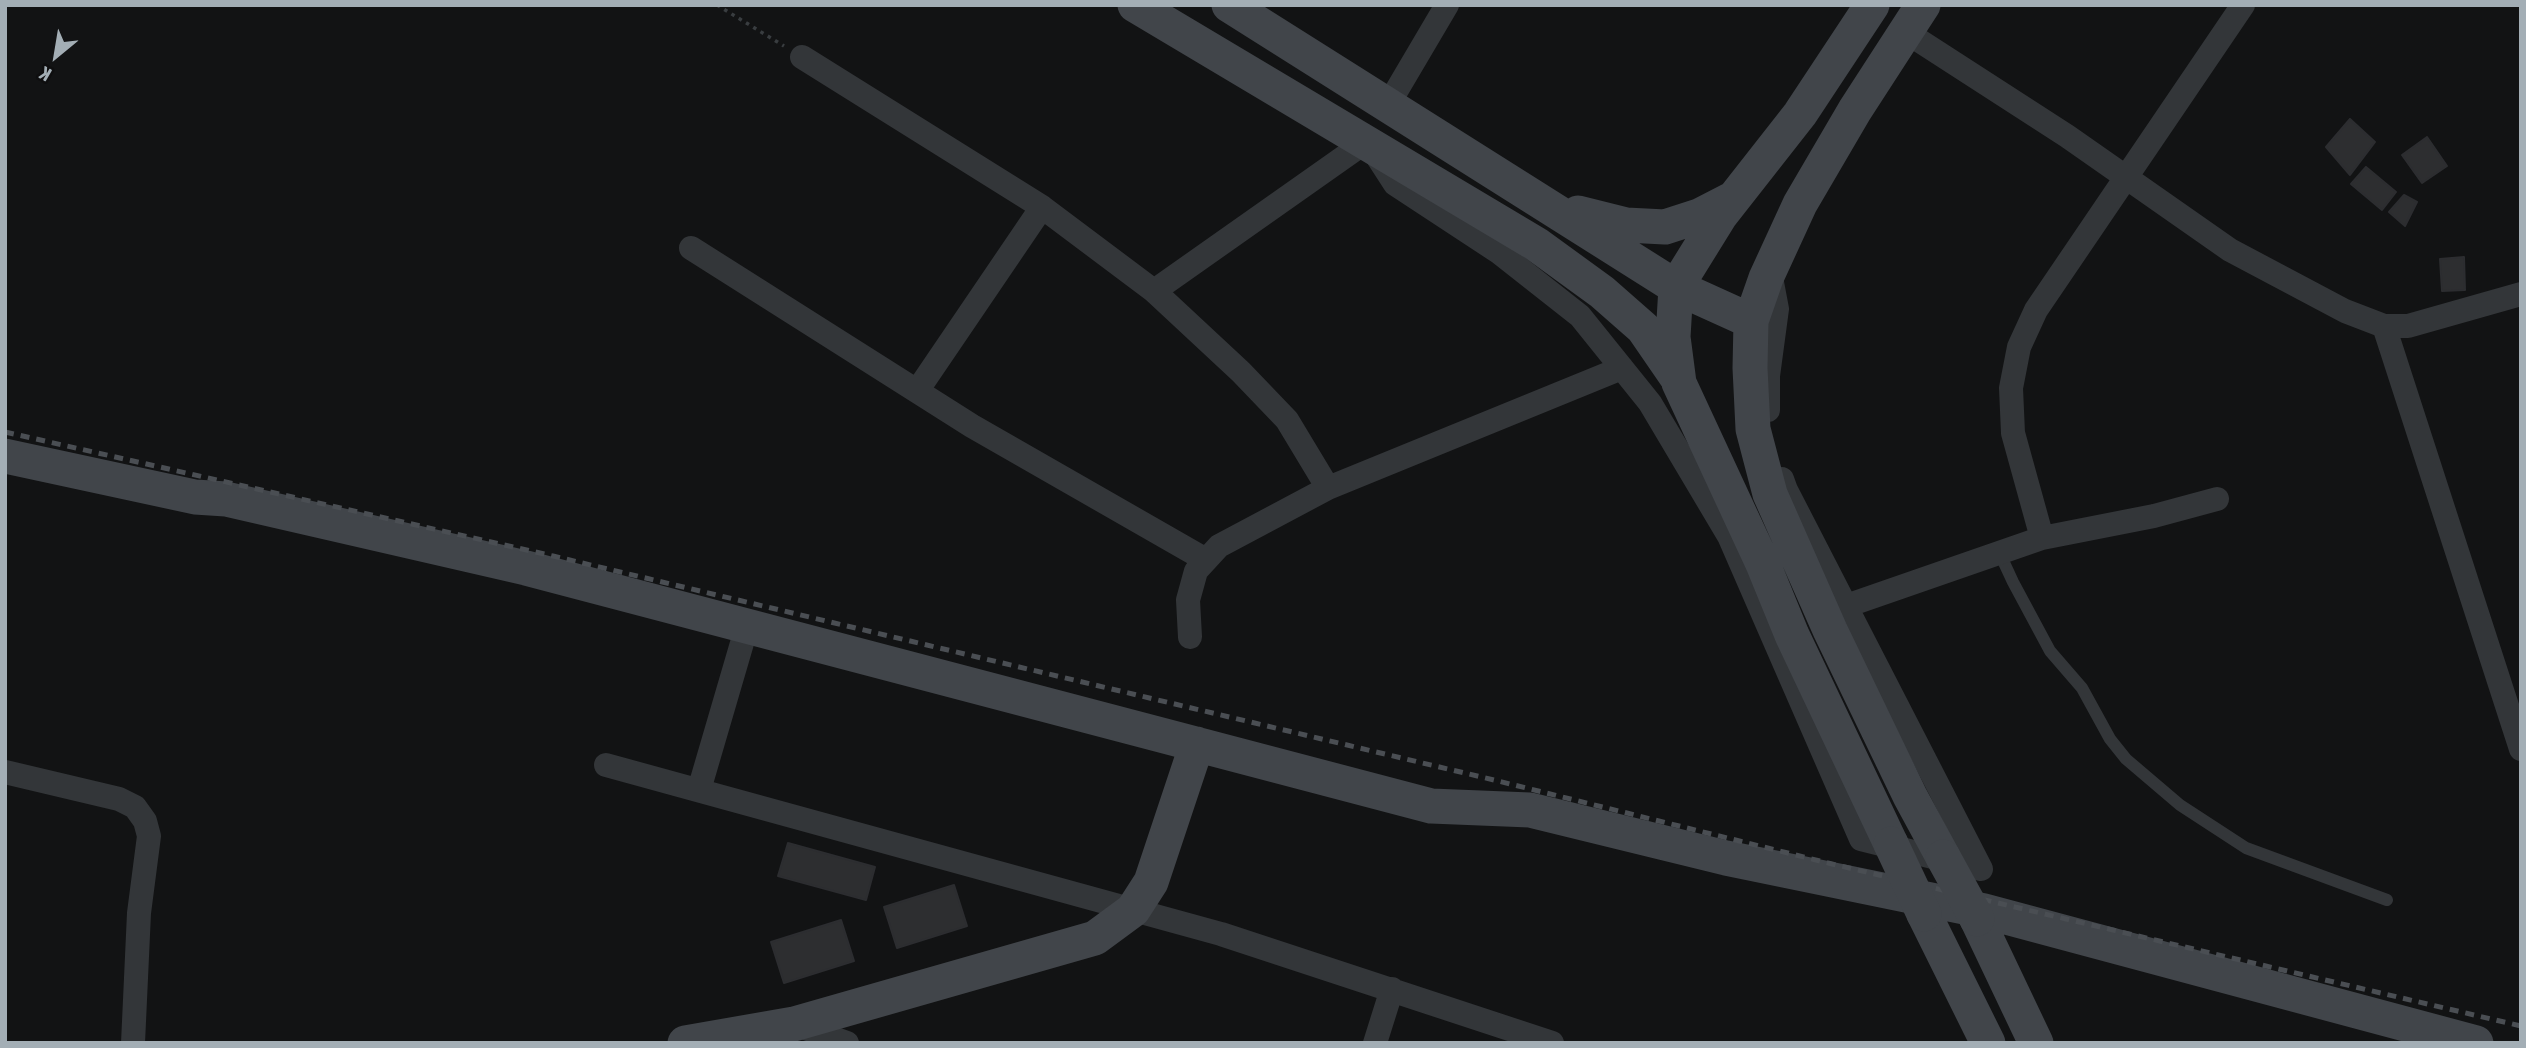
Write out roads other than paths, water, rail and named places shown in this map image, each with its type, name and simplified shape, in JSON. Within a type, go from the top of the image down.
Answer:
[{"type":"main road","points":[[1135,5],[1536,244],[1602,292],[1643,328],[1679,383],[1763,564],[1792,635],[1988,1043]]},
{"type":"main road","points":[[1229,5],[1676,287],[1751,321]]},
{"type":"main road","points":[[1679,383],[1673,337],[1676,287],[1720,216],[1800,114],[1862,9]]},
{"type":"main road","points":[[1915,19],[1855,110],[1800,204],[1770,270],[1751,321],[1753,429],[1770,494],[1836,641],[1910,796],[1977,919],[2036,1043]]},
{"type":"main road","points":[[1367,145],[1388,105]]},
{"type":"main road","points":[[1535,198],[1626,225],[1665,227],[1699,216],[1735,198]]},
{"type":"main road","points":[[5,456],[195,497],[226,499],[498,561],[1431,806],[1530,810],[1726,858],[1984,911],[2476,1043]]},
{"type":"main road","points":[[685,1043],[794,1024],[1096,938],[1133,910],[1150,882],[1197,744]]},
{"type":"street","points":[[1388,105],[1447,5]]},
{"type":"street","points":[[2042,538],[2013,433],[2011,388],[2019,347],[2036,310],[2243,5]]},
{"type":"street","points":[[1915,19],[2125,177],[2230,250],[2345,311],[2384,326],[2408,326],[2521,294]]},
{"type":"street","points":[[802,57],[1042,207],[1154,291],[1241,372],[1287,420],[1328,488]]},
{"type":"street","points":[[1154,291],[1367,145],[1395,184],[1500,253],[1580,316],[1650,403],[1729,536],[1861,839],[1981,869],[1786,490],[1768,430],[1768,376],[1776,309],[1770,270]]},
{"type":"street","points":[[917,391],[1042,207]]},
{"type":"street","points":[[691,248],[972,426],[1206,560]]},
{"type":"street","points":[[2384,326],[2521,749]]},
{"type":"street","points":[[1190,637],[1188,600],[1196,571],[1219,546],[1328,488],[1622,368]]},
{"type":"street","points":[[1846,606],[2042,538],[2154,516],[2217,499]]},
{"type":"street","points":[[699,790],[747,626]]},
{"type":"street","points":[[606,765],[1221,934],[1552,1043]]},
{"type":"street","points":[[5,772],[119,799],[135,807],[145,821],[149,836],[138,926],[133,1043]]},
{"type":"street","points":[[1375,1043],[1392,989]]},
{"type":"street","points":[[794,1024],[848,1043]]},
{"type":"lane","points":[[2000,554],[2050,650],[2082,688],[2110,739],[2126,759],[2180,805],[2246,848],[2387,900]]},
{"type":"railway","points":[[5,432],[553,556],[1494,780],[1832,864],[2521,1026]]}]
